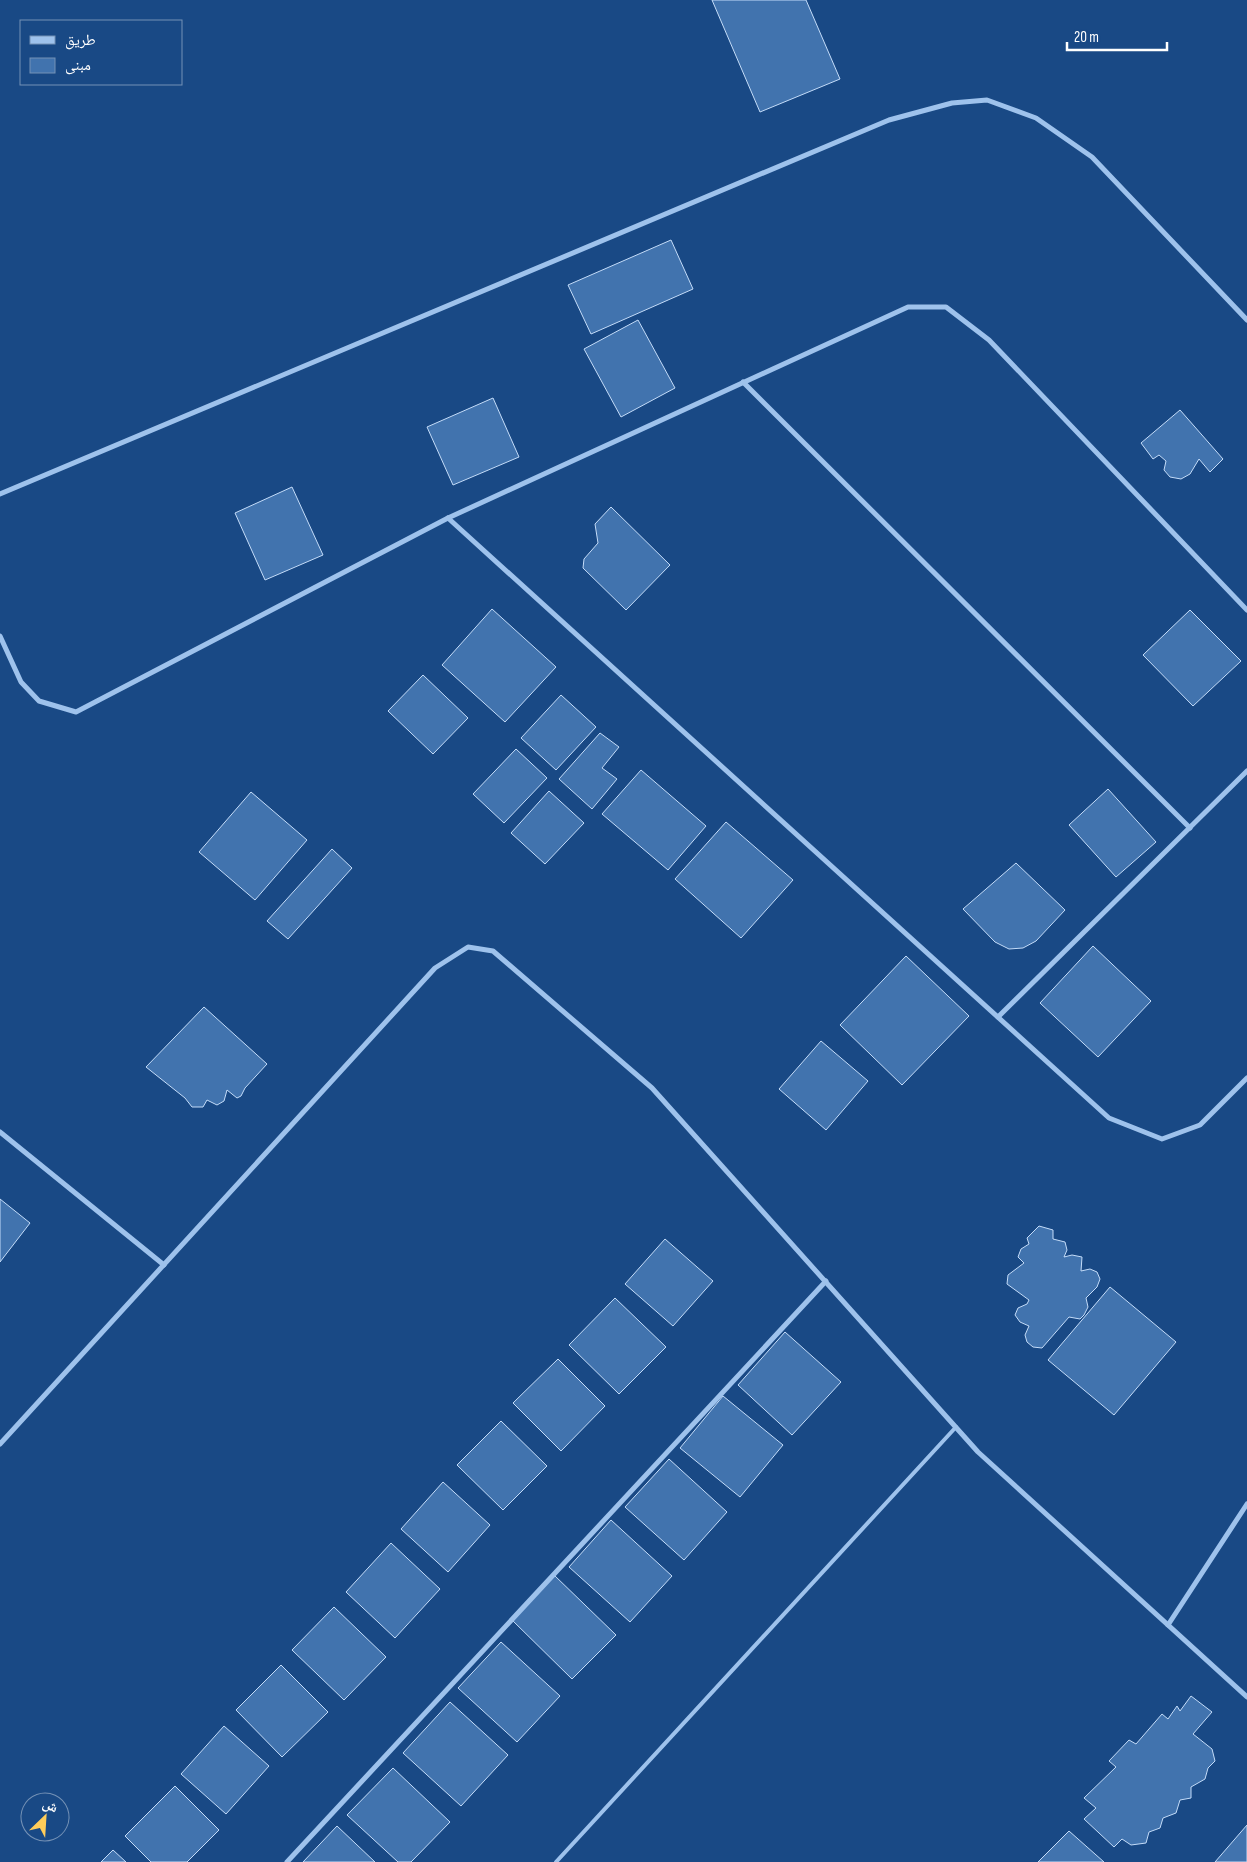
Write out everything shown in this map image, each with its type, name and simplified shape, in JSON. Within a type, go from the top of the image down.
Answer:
[{"type":"street","points":[[0,494],[889,120],[952,103],[987,100],[1028,115],[1092,157],[1247,320]]},
{"type":"street","points":[[0,636],[21,682],[39,701],[76,712],[448,518],[908,306],[946,307],[990,340],[1247,610]]},
{"type":"street","points":[[743,382],[1190,828]]},
{"type":"street","points":[[448,518],[1109,1118],[1162,1139],[1200,1125],[1247,1078]]},
{"type":"street","points":[[998,1017],[1247,771]]},
{"type":"street","points":[[0,1444],[435,968],[468,947],[493,951],[652,1088],[978,1452],[1247,1698]]},
{"type":"street","points":[[0,1132],[164,1265]]},
{"type":"street","points":[[288,1862],[826,1281]]},
{"type":"street","points":[[1168,1625],[1247,1504]]},
{"type":"lane","points":[[556,1862],[956,1427]]},
{"type":"building","points":[[712,0],[806,0],[840,79],[760,112]]},
{"type":"building","points":[[671,240],[693,289],[591,334],[568,285]]},
{"type":"building","points":[[638,320],[675,388],[621,417],[584,349]]},
{"type":"building","points":[[493,398],[519,457],[453,485],[427,427]]},
{"type":"building","points":[[1180,410],[1223,459],[1210,472],[1199,459],[1190,474],[1181,479],[1170,477],[1164,470],[1166,461],[1159,455],[1153,459],[1141,443]]},
{"type":"building","points":[[292,487],[323,555],[265,580],[235,513]]},
{"type":"building","points":[[611,507],[670,565],[626,610],[583,568],[584,559],[598,543],[595,524]]},
{"type":"building","points":[[492,609],[556,667],[505,722],[442,665]]},
{"type":"building","points":[[1190,610],[1241,661],[1193,706],[1143,655]]},
{"type":"building","points":[[423,675],[468,718],[433,754],[388,711]]},
{"type":"building","points":[[561,695],[596,727],[556,770],[521,738]]},
{"type":"building","points":[[600,733],[619,747],[602,768],[617,779],[592,809],[559,779]]},
{"type":"building","points":[[516,749],[547,778],[504,823],[473,794]]},
{"type":"building","points":[[641,770],[706,826],[668,870],[602,814]]},
{"type":"building","points":[[1108,789],[1156,842],[1116,877],[1069,825]]},
{"type":"building","points":[[549,791],[584,823],[545,864],[511,833]]},
{"type":"building","points":[[251,792],[307,840],[255,900],[199,852]]},
{"type":"building","points":[[726,822],[793,880],[741,938],[675,879]]},
{"type":"building","points":[[332,849],[352,868],[288,939],[267,921]]},
{"type":"building","points":[[1016,863],[1065,910],[1036,941],[1023,948],[1009,949],[995,942],[963,909]]},
{"type":"building","points":[[1093,946],[1151,1001],[1098,1057],[1040,1003]]},
{"type":"building","points":[[906,956],[969,1016],[902,1085],[840,1025]]},
{"type":"building","points":[[204,1007],[267,1064],[245,1088],[241,1096],[237,1098],[227,1090],[224,1101],[217,1105],[207,1100],[203,1107],[192,1107],[185,1098],[146,1067]]},
{"type":"building","points":[[821,1041],[868,1081],[826,1130],[779,1089]]},
{"type":"building","points":[[0,1199],[30,1223],[0,1262]]},
{"type":"building","points":[[1039,1226],[1053,1230],[1053,1239],[1065,1242],[1067,1250],[1064,1257],[1072,1255],[1082,1257],[1081,1271],[1090,1269],[1097,1272],[1100,1279],[1097,1287],[1086,1298],[1088,1307],[1084,1315],[1080,1319],[1069,1317],[1042,1348],[1033,1347],[1027,1342],[1025,1335],[1029,1326],[1020,1322],[1015,1315],[1018,1308],[1027,1304],[1029,1300],[1007,1284],[1008,1275],[1024,1263],[1018,1257],[1021,1249],[1029,1244],[1027,1238]]},
{"type":"building","points":[[665,1239],[713,1281],[673,1326],[625,1284]]},
{"type":"building","points":[[1110,1287],[1176,1342],[1114,1415],[1048,1360]]},
{"type":"building","points":[[615,1298],[666,1347],[619,1394],[569,1345]]},
{"type":"building","points":[[785,1332],[841,1382],[792,1435],[738,1385]]},
{"type":"building","points":[[558,1359],[605,1406],[561,1451],[513,1403]]},
{"type":"building","points":[[723,1396],[783,1445],[740,1497],[680,1448]]},
{"type":"building","points":[[501,1421],[547,1466],[503,1510],[457,1465]]},
{"type":"building","points":[[669,1459],[727,1512],[684,1560],[625,1507]]},
{"type":"building","points":[[443,1482],[490,1525],[448,1572],[401,1529]]},
{"type":"building","points":[[611,1520],[672,1576],[630,1622],[569,1567]]},
{"type":"building","points":[[391,1543],[440,1589],[395,1638],[346,1592]]},
{"type":"building","points":[[554,1575],[616,1635],[572,1679],[511,1619]]},
{"type":"building","points":[[334,1607],[386,1657],[344,1700],[292,1650]]},
{"type":"building","points":[[501,1642],[560,1696],[517,1742],[458,1688]]},
{"type":"building","points":[[281,1665],[328,1712],[282,1757],[236,1710]]},
{"type":"building","points":[[1191,1696],[1212,1712],[1193,1734],[1212,1749],[1215,1761],[1208,1768],[1205,1779],[1191,1787],[1191,1798],[1180,1800],[1176,1813],[1163,1818],[1160,1828],[1149,1832],[1146,1843],[1131,1845],[1122,1839],[1114,1847],[1084,1819],[1096,1808],[1084,1798],[1116,1767],[1109,1761],[1129,1740],[1136,1744],[1162,1714],[1168,1719],[1177,1706],[1180,1711]]},
{"type":"building","points":[[450,1702],[508,1755],[461,1806],[403,1753]]},
{"type":"building","points":[[224,1726],[269,1766],[226,1814],[181,1774]]},
{"type":"building","points":[[393,1768],[450,1822],[411,1862],[398,1862],[347,1815]]},
{"type":"building","points":[[175,1786],[219,1830],[187,1862],[151,1862],[125,1836]]},
{"type":"building","points":[[1247,1825],[1247,1862],[1215,1862]]},
{"type":"building","points":[[337,1826],[375,1862],[303,1862]]},
{"type":"building","points":[[1069,1831],[1104,1862],[1038,1862]]},
{"type":"building","points":[[113,1850],[126,1862],[101,1862]]}]
